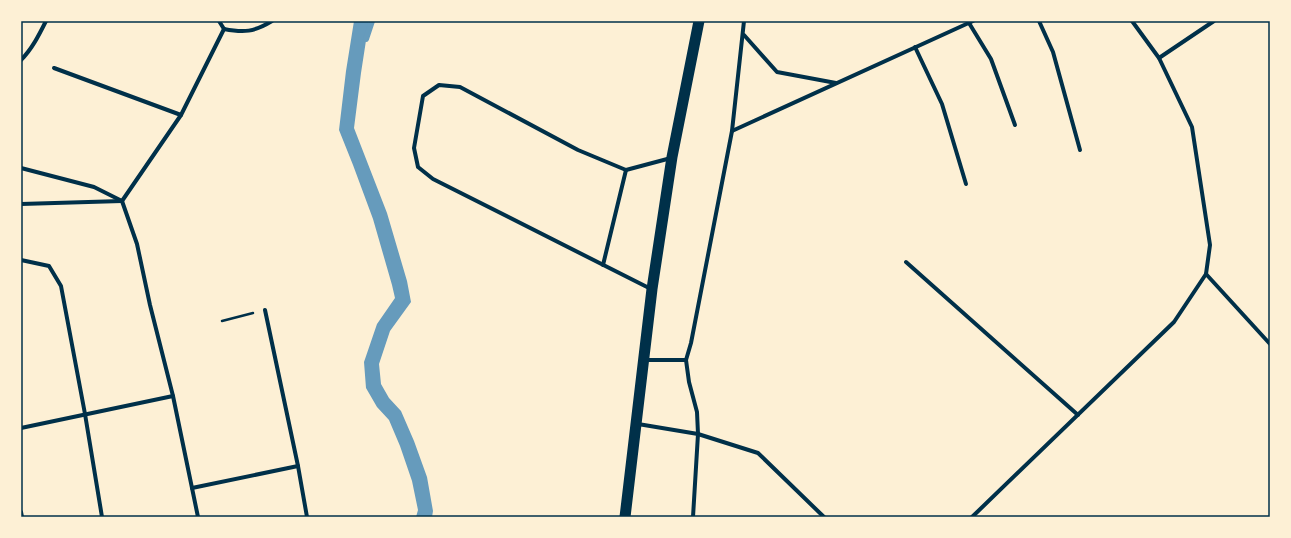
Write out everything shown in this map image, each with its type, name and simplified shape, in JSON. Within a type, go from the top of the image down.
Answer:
[{"type":"highway","points":[[625,517],[652,289],[672,158],[699,21]]},
{"type":"street","points":[[21,60],[36,40],[46,21]]},
{"type":"street","points":[[219,21],[224,29],[238,32],[251,31],[261,28],[272,21]]},
{"type":"street","points":[[693,517],[698,434],[697,412],[689,382],[686,360],[691,343],[732,131],[744,35],[744,21]]},
{"type":"street","points":[[1039,21],[1053,52],[1080,150]]},
{"type":"street","points":[[972,517],[1174,322],[1206,274],[1210,245],[1192,127],[1159,58],[1132,21]]},
{"type":"street","points":[[1159,58],[1214,21]]},
{"type":"street","points":[[732,131],[971,22],[991,58],[1015,125]]},
{"type":"street","points":[[122,201],[181,115],[224,29]]},
{"type":"street","points":[[744,35],[777,72],[837,83]]},
{"type":"street","points":[[915,47],[942,104],[966,184]]},
{"type":"street","points":[[54,68],[181,115]]},
{"type":"street","points":[[652,289],[433,179],[418,167],[414,148],[423,96],[439,86],[460,87],[578,150],[626,170],[672,158]]},
{"type":"street","points":[[21,168],[94,186],[122,201],[137,244],[150,305],[174,396],[198,517]]},
{"type":"street","points":[[603,265],[626,170]]},
{"type":"street","points":[[21,204],[122,201]]},
{"type":"street","points":[[21,260],[50,266],[61,286],[85,414],[102,517]]},
{"type":"street","points":[[906,262],[1078,415]]},
{"type":"street","points":[[1206,274],[1270,344]]},
{"type":"street","points":[[265,310],[298,466],[307,517]]},
{"type":"street","points":[[643,360],[686,360]]},
{"type":"street","points":[[21,428],[174,396]]},
{"type":"street","points":[[636,424],[698,434],[758,454],[824,517]]},
{"type":"street","points":[[192,488],[298,466]]},
{"type":"street","points":[[21,512],[22,517]]},
{"type":"path","points":[[222,320],[265,310]]},
{"type":"water","points":[[354,21],[369,21],[354,128],[387,213],[407,281],[411,302],[390,331],[379,364],[381,384],[389,398],[401,411],[414,441],[427,477],[433,511],[432,517],[416,517],[418,510],[412,481],[400,446],[389,420],[377,407],[366,388],[364,362],[377,324],[395,298],[373,219],[339,130]]},
{"type":"waterway","points":[[366,39],[372,21]]}]
